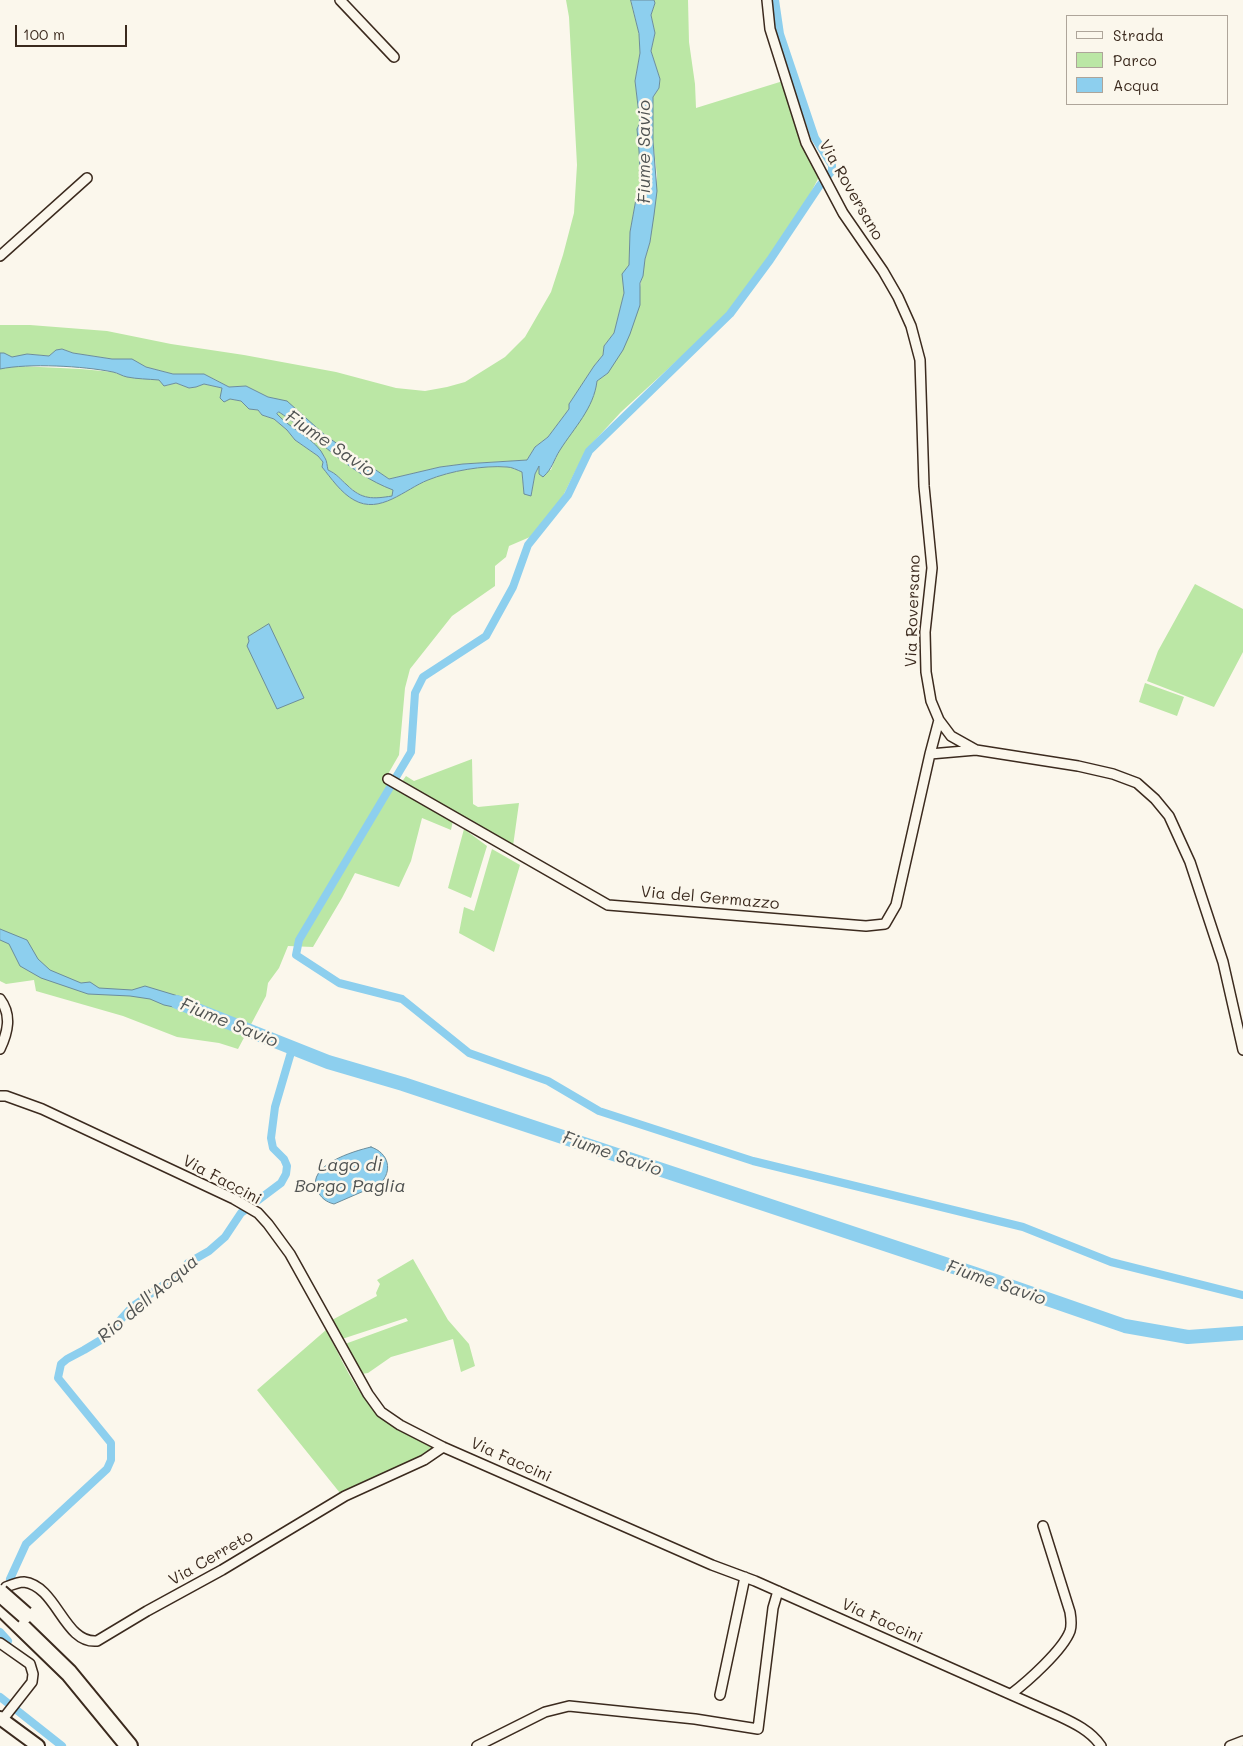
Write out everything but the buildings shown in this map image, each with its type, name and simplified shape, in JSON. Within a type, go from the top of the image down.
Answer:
[{"type":"highway","points":[[3,1590],[21,1619],[129,1746]]},
{"type":"highway","points":[[0,1606],[21,1619],[75,1668],[141,1746]]},
{"type":"main road","points":[[1,1718],[38,1746]]},
{"type":"street","points":[[340,0],[394,57]]},
{"type":"street","name":"Via Roversano","points":[[767,0],[770,29],[806,143],[843,213],[898,297],[911,326],[920,360],[924,486],[932,568],[925,632],[926,672],[931,701],[939,720],[951,736],[976,750],[1078,766],[1113,774],[1137,783],[1155,799],[1169,816],[1190,862],[1223,962],[1243,1050]]},
{"type":"street","points":[[0,256],[87,178]]},
{"type":"street","name":"Via del Germazzo","points":[[388,779],[608,905],[866,926],[885,924],[896,906],[939,720]]},
{"type":"street","points":[[930,754],[976,750]]},
{"type":"street","points":[[0,999],[8,1016],[8,1026],[0,1050]]},
{"type":"street","name":"Via Faccini","points":[[0,1096],[6,1096],[42,1109],[258,1213],[290,1254],[358,1378],[382,1412],[400,1425],[443,1447],[778,1591],[1011,1694],[1076,1724],[1101,1746]]},
{"type":"street","name":"Via Cerreto","points":[[3,1590],[24,1582],[36,1587],[46,1595],[71,1628],[82,1638],[90,1642],[97,1641],[222,1570],[345,1496],[424,1460],[443,1447]]},
{"type":"street","points":[[1011,1694],[1029,1679],[1064,1641],[1072,1623],[1043,1526]]},
{"type":"street","points":[[720,1695],[745,1577]]},
{"type":"street","points":[[477,1746],[545,1712],[569,1706],[694,1718],[758,1729],[774,1608],[778,1591]]},
{"type":"street","points":[[0,1642],[30,1664],[33,1674],[32,1682],[1,1718]]},
{"type":"street","points":[[1230,1746],[1243,1741]]},
{"type":"green space","points":[[566,0],[631,0],[639,34],[640,53],[635,81],[640,123],[637,129],[641,191],[636,199],[630,232],[629,265],[623,274],[624,293],[614,333],[604,346],[603,355],[569,404],[569,409],[548,437],[535,447],[527,460],[440,467],[389,479],[326,436],[287,402],[268,397],[246,386],[229,387],[204,374],[173,374],[146,367],[131,359],[112,359],[73,353],[62,349],[56,350],[49,356],[27,354],[19,366],[113,372],[128,377],[159,380],[165,386],[176,383],[189,388],[204,384],[222,388],[230,399],[241,401],[249,409],[258,410],[262,415],[274,419],[295,440],[318,456],[323,462],[322,467],[345,493],[354,500],[364,504],[383,503],[419,484],[446,474],[488,467],[509,467],[522,472],[524,493],[531,496],[535,474],[540,464],[551,470],[564,443],[587,409],[597,381],[608,373],[639,293],[650,242],[657,176],[653,141],[653,97],[659,88],[660,79],[651,51],[655,33],[651,15],[655,3],[654,0],[688,0],[689,42],[695,84],[696,108],[783,81],[801,138],[819,177],[809,196],[729,313],[621,412],[586,450],[562,498],[530,537],[509,546],[506,557],[495,566],[495,586],[452,616],[410,669],[405,688],[399,755],[384,781],[396,790],[406,776],[414,781],[472,759],[473,804],[478,807],[519,803],[513,846],[454,816],[451,830],[422,818],[411,861],[399,887],[355,873],[313,947],[288,946],[279,968],[268,983],[266,996],[238,1049],[219,1043],[177,1037],[123,1016],[36,991],[34,980],[6,984],[0,981],[0,325],[30,325],[107,331],[171,344],[336,372],[396,388],[425,391],[465,382],[505,357],[525,337],[551,292],[563,255],[574,213],[577,165],[569,17]]},
{"type":"green space","points":[[279,412],[348,465],[394,490],[392,497],[368,497],[353,490],[328,470],[325,457],[276,414]]},
{"type":"green space","points":[[1195,584],[1243,609],[1243,652],[1214,707],[1147,681],[1158,651]]},
{"type":"green space","points":[[1145,683],[1184,697],[1177,716],[1139,702]]},
{"type":"green space","points":[[464,829],[487,846],[471,898],[448,888]]},
{"type":"green space","points":[[492,849],[520,865],[494,952],[459,933],[464,907],[474,911]]},
{"type":"green space","points":[[413,1259],[448,1320],[469,1344],[475,1366],[461,1372],[453,1339],[391,1357],[368,1373],[361,1374],[345,1344],[408,1321],[406,1318],[342,1339],[332,1320],[377,1296],[376,1293],[380,1284],[377,1280]]},
{"type":"green space","points":[[326,1330],[352,1379],[368,1403],[388,1422],[428,1443],[432,1448],[430,1453],[340,1493],[257,1390]]},
{"type":"water","points":[[631,0],[654,0],[655,3],[651,15],[655,33],[651,51],[660,79],[659,88],[653,97],[653,141],[657,191],[650,242],[640,283],[640,305],[623,350],[608,373],[597,381],[588,409],[560,450],[549,471],[543,477],[539,474],[539,466],[535,474],[531,496],[524,494],[522,472],[509,467],[488,467],[446,474],[419,484],[383,503],[364,504],[354,500],[345,493],[322,467],[323,462],[318,456],[295,440],[274,419],[262,415],[258,410],[249,409],[241,401],[230,399],[224,402],[220,398],[222,388],[204,384],[189,388],[176,383],[164,386],[159,380],[131,378],[113,372],[72,367],[26,366],[0,369],[0,353],[12,357],[27,354],[49,356],[56,350],[62,349],[73,353],[112,359],[132,359],[146,367],[173,374],[204,374],[229,387],[246,386],[268,397],[287,401],[326,436],[389,479],[440,467],[527,460],[535,447],[548,437],[569,409],[569,404],[603,355],[604,346],[614,333],[624,293],[622,274],[629,265],[630,232],[636,199],[641,191],[637,129],[640,123],[635,81],[640,53],[639,34]],"holes":[[[279,412],[348,465],[377,483],[393,490],[392,496],[368,497],[352,490],[328,470],[326,459],[316,445],[277,414]]]},
{"type":"water","points":[[269,624],[304,698],[277,709],[247,646],[248,637]]},
{"type":"water","points":[[0,929],[27,940],[38,959],[50,970],[81,983],[90,982],[99,988],[132,990],[145,986],[198,1002],[189,1013],[183,1009],[164,1005],[150,999],[88,994],[41,978],[20,966],[9,944],[0,940]]},
{"type":"water","name":"Lago di Borgo Paglia","points":[[371,1147],[382,1153],[387,1163],[387,1174],[380,1184],[334,1204],[326,1201],[317,1190],[315,1181],[318,1173],[325,1166],[344,1156]]},
{"type":"waterway","points":[[775,0],[780,34],[815,138],[832,165],[832,171],[820,185],[770,260],[730,314],[589,451],[568,495],[528,545],[513,587],[486,636],[423,677],[415,693],[411,752],[299,940],[296,955],[339,983],[402,999],[469,1053],[548,1081],[599,1111],[753,1161],[1023,1227],[1111,1262],[1243,1295]]},
{"type":"waterway","name":"Fiume Savio","points":[[177,1002],[328,1062],[403,1084],[975,1274],[1125,1326],[1188,1337],[1243,1333]]},
{"type":"waterway","name":"Rio dell'Acqua","points":[[10,1579],[26,1544],[107,1469],[111,1460],[111,1443],[58,1378],[61,1364],[104,1338],[133,1306],[165,1284],[176,1279],[188,1263],[209,1251],[225,1237],[241,1213],[281,1183],[286,1174],[287,1166],[284,1159],[273,1148],[271,1138],[275,1107],[292,1049]]},
{"type":"waterway","name":"Rio dell'Acqua","points":[[0,1632],[8,1641]]},
{"type":"waterway","name":"Rio dell'Acqua","points":[[0,1697],[62,1746]]}]
